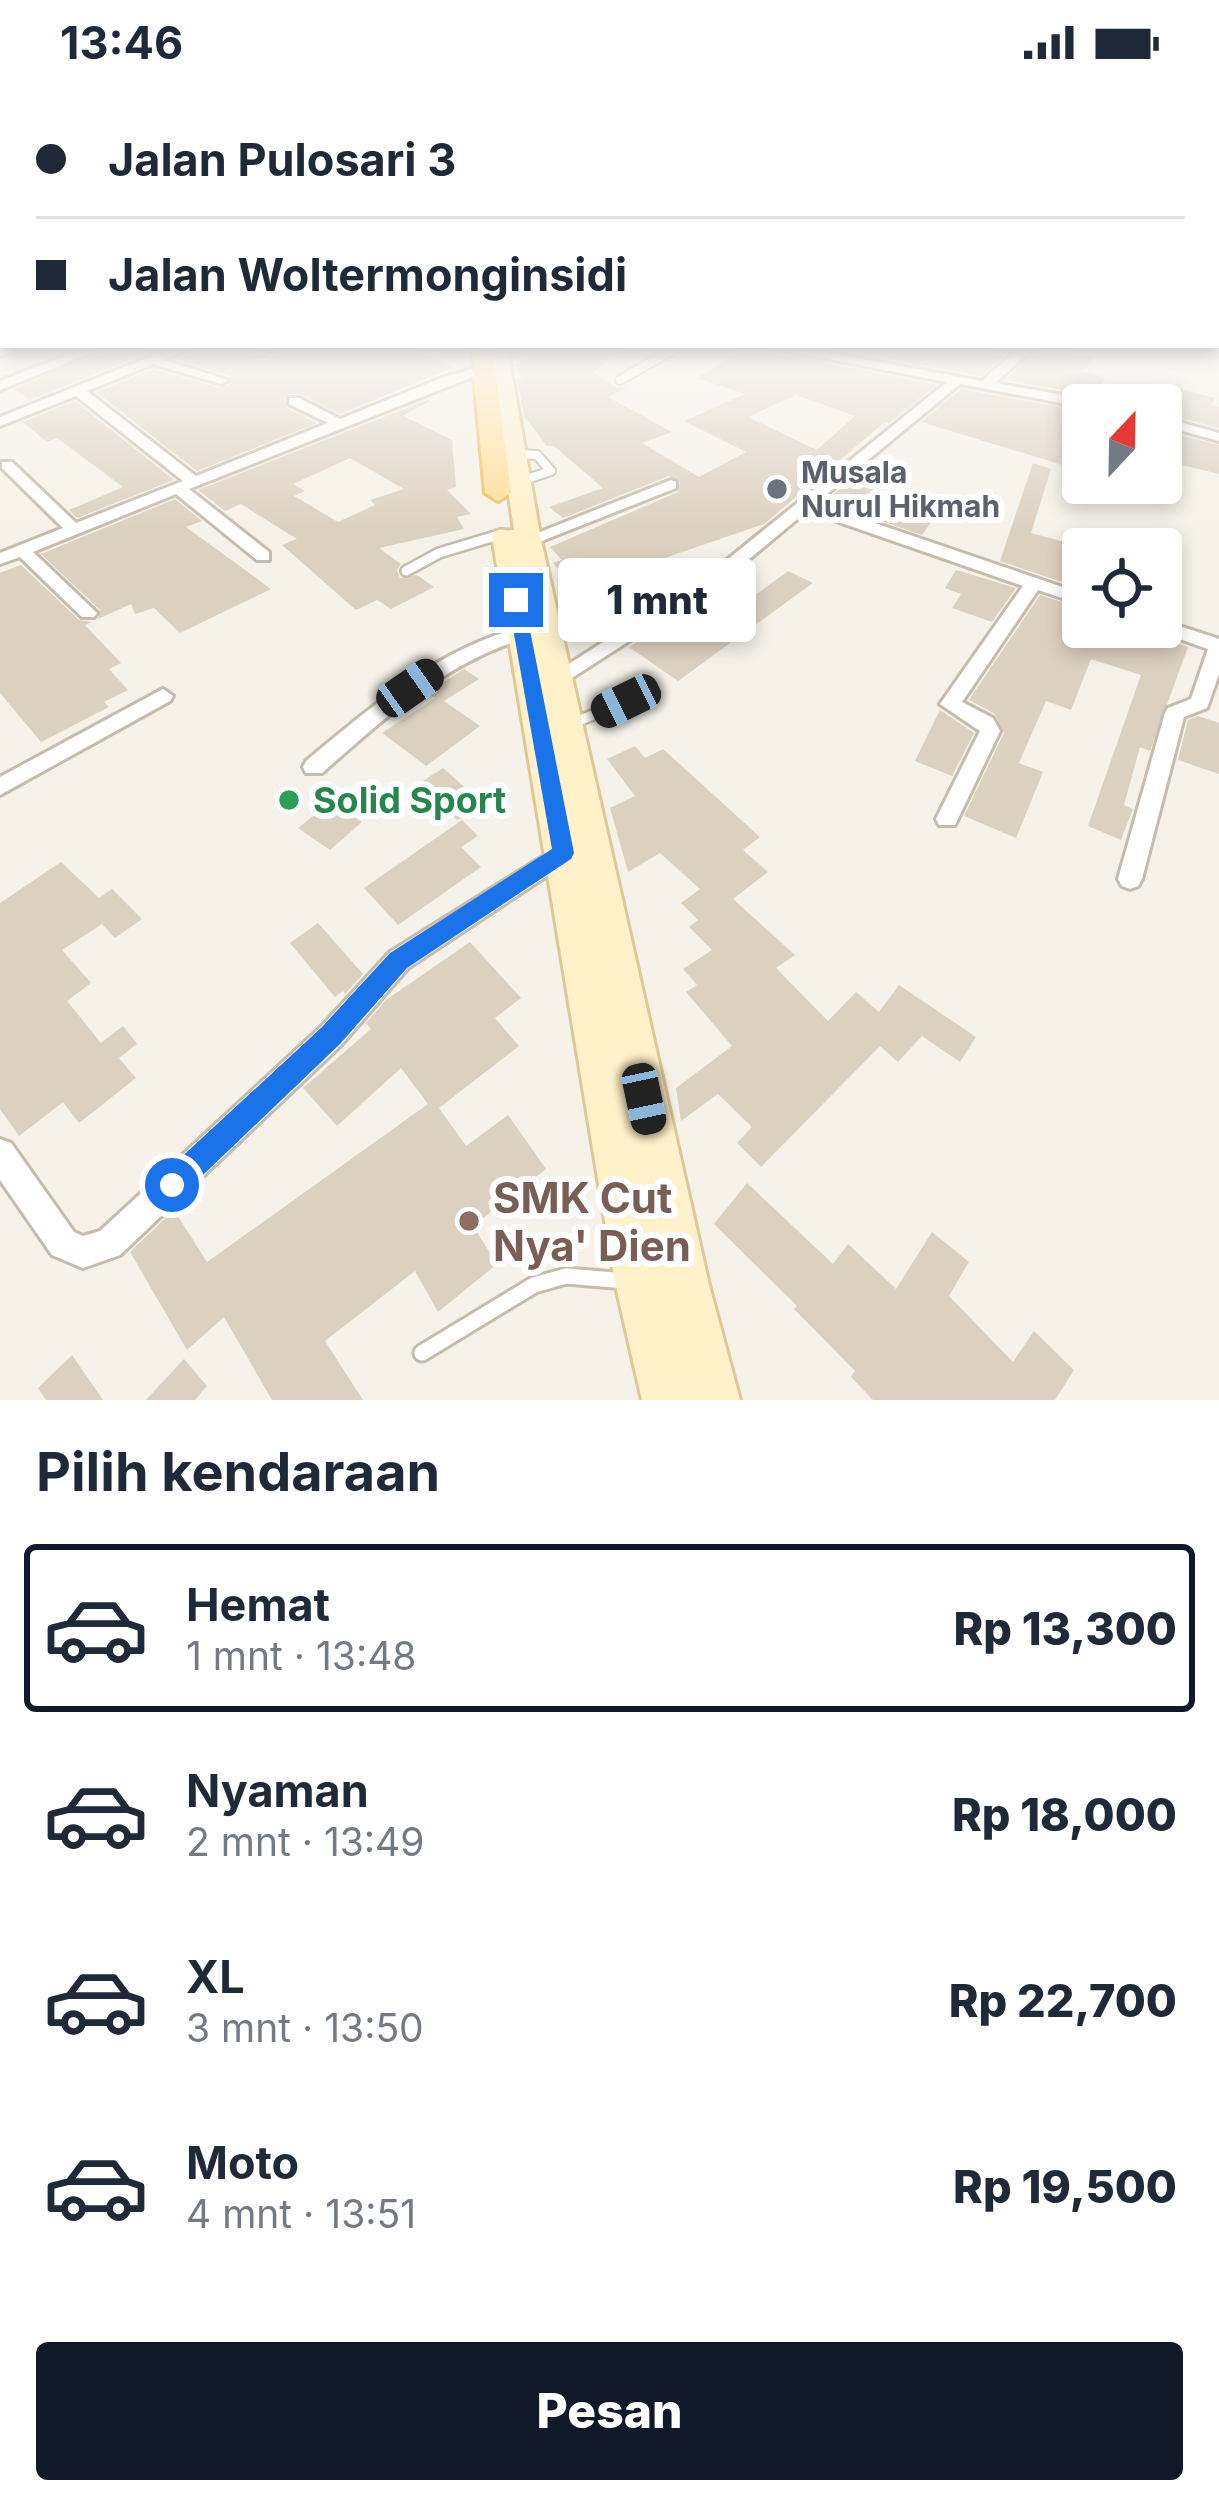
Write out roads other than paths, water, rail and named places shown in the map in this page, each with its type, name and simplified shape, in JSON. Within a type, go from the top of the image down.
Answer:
[{"type":"main road","points":[[495,408],[512,481]]},
{"type":"main road","points":[[504,408],[522,633],[553,730],[712,1400]]},
{"type":"main road","points":[[516,536],[557,678],[553,730],[563,853],[641,1282],[670,1400]]},
{"type":"street","points":[[2,420],[33,408]]},
{"type":"street","points":[[97,408],[263,556]]},
{"type":"street","points":[[309,408],[340,424]]},
{"type":"street","points":[[0,559],[378,408]]},
{"type":"street","points":[[557,678],[718,576],[923,408]]},
{"type":"street","points":[[1182,427],[1219,437]]},
{"type":"street","points":[[7,465],[73,530]]},
{"type":"street","points":[[516,536],[671,485]]},
{"type":"street","points":[[805,506],[1062,593]]},
{"type":"street","points":[[22,550],[88,613]]},
{"type":"street","points":[[947,819],[990,728],[950,704],[1034,583]]},
{"type":"street","points":[[314,766],[448,661],[490,640],[522,633]]},
{"type":"street","points":[[1130,879],[1175,714],[1200,703],[1218,646],[1182,633]]},
{"type":"street","points":[[0,787],[163,697]]},
{"type":"street","points":[[0,1154],[10,1190],[63,1244],[83,1252],[109,1244],[331,1036],[399,961],[563,853]]},
{"type":"lane","points":[[406,571],[446,550],[516,536]]},
{"type":"lane","points":[[553,730],[626,701]]},
{"type":"lane","points":[[422,1353],[534,1285],[566,1276],[683,1285]]},
{"type":"place","name":"Musala Nurul Hikmah","points":[[777,489]]},
{"type":"place","name":"Solid Sport","points":[[289,800]]},
{"type":"place","name":"SMK Cut Nya' Dien","points":[[469,1221]]}]
